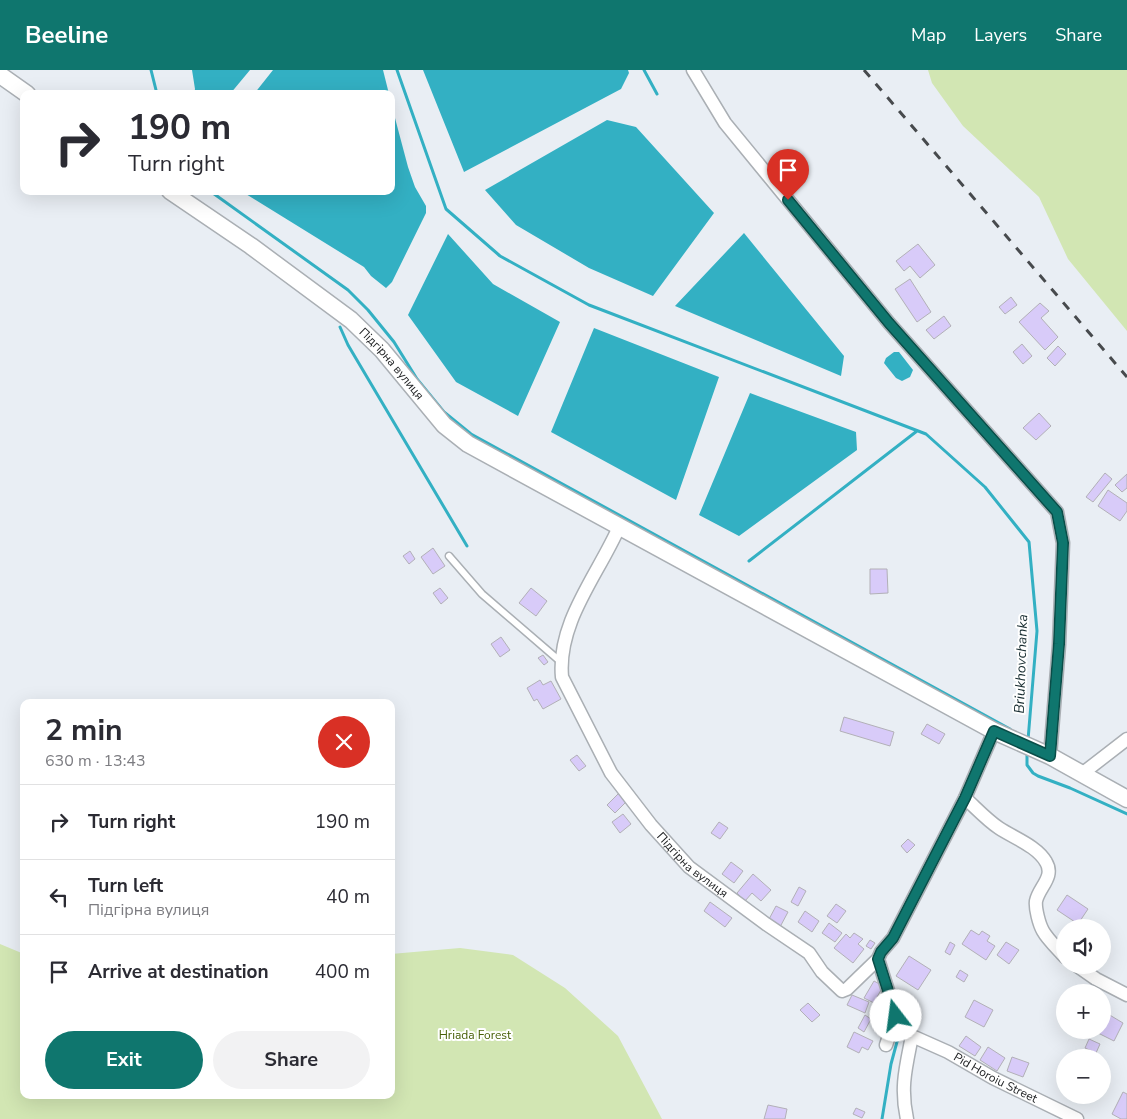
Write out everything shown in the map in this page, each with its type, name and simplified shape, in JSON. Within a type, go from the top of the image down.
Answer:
[{"type":"street","points":[[693,70],[725,123],[889,323],[1057,512],[1063,543],[1059,644],[1044,754]]},
{"type":"street","points":[[0,75],[21,90]]},
{"type":"street","name":"Підгірна вулиця","points":[[176,195],[251,246],[351,320],[382,350],[444,425],[468,444],[994,731],[1083,773],[1127,799]]},
{"type":"street","name":"Підгірна вулиця","points":[[620,527],[575,612],[561,662],[562,677],[611,772],[652,825],[689,867],[808,953],[822,972],[842,991],[847,989],[878,959]]},
{"type":"street","points":[[906,1119],[903,1079],[912,1036],[896,1016],[878,959],[881,952],[893,938],[965,798],[994,731]]},
{"type":"street","points":[[1083,773],[1127,739]]},
{"type":"street","points":[[965,798],[998,828],[1032,849],[1047,863],[1047,880],[1036,899],[1036,906],[1043,931],[1056,946]]},
{"type":"street","points":[[1089,974],[1127,995]]},
{"type":"street","points":[[886,1046],[896,1016]]},
{"type":"street","name":"Pid Horoiu Street","points":[[912,1036],[948,1052],[993,1078],[1078,1119]]},
{"type":"lane","points":[[449,556],[482,594],[561,662]]},
{"type":"green space","points":[[928,70],[1127,70],[1127,331],[1068,259],[1039,197],[963,126],[932,83]]},
{"type":"green space","name":"Hriada Forest","points":[[0,944],[20,952],[20,1099],[395,1099],[395,954],[460,948],[513,955],[565,988],[618,1036],[662,1119],[0,1119]]},
{"type":"water","points":[[192,70],[250,70],[233,90],[195,89]]},
{"type":"water","points":[[273,70],[383,70],[388,90],[257,90]]},
{"type":"water","points":[[423,70],[628,70],[629,73],[621,89],[464,172]]},
{"type":"water","points":[[395,118],[408,167],[415,187],[426,206],[426,213],[392,282],[386,288],[371,276],[364,267],[247,195],[395,195]]},
{"type":"water","points":[[607,120],[636,127],[714,213],[653,296],[589,268],[516,225],[485,190]]},
{"type":"water","points":[[744,233],[844,356],[841,376],[675,306]]},
{"type":"water","points":[[448,234],[493,284],[560,322],[518,416],[456,382],[408,315]]},
{"type":"water","points":[[594,328],[719,377],[676,500],[551,432]]},
{"type":"water","points":[[894,352],[899,352],[913,370],[910,377],[902,381],[896,378],[884,363],[886,358]]},
{"type":"water","points":[[750,393],[856,432],[857,450],[739,536],[699,515]]},
{"type":"building","points":[[918,244],[935,265],[920,278],[910,266],[904,271],[896,261]]},
{"type":"building","points":[[910,279],[931,312],[917,322],[895,289]]},
{"type":"building","points":[[1011,297],[1017,305],[1005,314],[999,307]]},
{"type":"building","points":[[1040,303],[1049,311],[1041,318],[1058,337],[1045,350],[1019,322]]},
{"type":"building","points":[[944,316],[951,326],[934,339],[926,330]]},
{"type":"building","points":[[1022,344],[1032,356],[1023,364],[1013,352]]},
{"type":"building","points":[[1058,346],[1066,354],[1055,366],[1047,358]]},
{"type":"building","points":[[1039,413],[1051,426],[1036,440],[1023,428]]},
{"type":"building","points":[[1105,473],[1112,479],[1093,502],[1086,497]]},
{"type":"building","points":[[1127,474],[1127,488],[1122,492],[1115,485]]},
{"type":"building","points":[[1108,490],[1127,503],[1127,511],[1120,521],[1098,506]]},
{"type":"building","points":[[433,548],[445,566],[433,574],[421,557]]},
{"type":"building","points":[[410,551],[415,559],[409,564],[403,556]]},
{"type":"building","points":[[870,569],[887,569],[888,593],[870,594]]},
{"type":"building","points":[[440,588],[448,598],[441,604],[433,593]]},
{"type":"building","points":[[531,588],[547,601],[536,616],[519,603]]},
{"type":"building","points":[[501,637],[510,650],[500,657],[491,644]]},
{"type":"building","points":[[543,655],[548,662],[544,665],[538,658]]},
{"type":"building","points":[[540,680],[543,685],[551,681],[561,699],[543,709],[537,699],[534,701],[527,688]]},
{"type":"building","points":[[844,717],[894,732],[890,746],[840,731]]},
{"type":"building","points":[[927,724],[945,734],[939,744],[921,734]]},
{"type":"building","points":[[577,755],[586,766],[579,771],[570,760]]},
{"type":"building","points":[[620,792],[628,800],[615,813],[607,805]]},
{"type":"building","points":[[623,814],[631,824],[620,833],[612,822]]},
{"type":"building","points":[[719,822],[728,828],[720,839],[711,833]]},
{"type":"building","points":[[908,839],[915,845],[907,853],[901,846]]},
{"type":"building","points":[[731,862],[743,871],[734,883],[722,874]]},
{"type":"building","points":[[753,874],[771,890],[761,901],[752,893],[745,901],[737,893]]},
{"type":"building","points":[[799,887],[806,891],[798,906],[791,902]]},
{"type":"building","points":[[1067,895],[1088,909],[1081,919],[1070,919],[1057,910]]},
{"type":"building","points":[[710,902],[732,918],[725,927],[704,911]]},
{"type":"building","points":[[836,904],[846,911],[837,923],[827,916]]},
{"type":"building","points":[[776,906],[788,912],[780,927],[768,921]]},
{"type":"building","points":[[805,911],[819,921],[812,932],[798,922]]},
{"type":"building","points":[[829,923],[842,933],[835,942],[822,933]]},
{"type":"building","points":[[971,930],[979,935],[982,931],[990,936],[987,941],[995,946],[986,960],[962,944]]},
{"type":"building","points":[[854,933],[863,939],[858,944],[864,949],[853,963],[834,948],[846,934],[850,938]]},
{"type":"building","points":[[870,940],[875,943],[871,949],[866,946]]},
{"type":"building","points":[[950,942],[955,945],[950,955],[945,952]]},
{"type":"building","points":[[1006,942],[1019,950],[1009,964],[997,955]]},
{"type":"building","points":[[909,956],[931,970],[918,990],[896,976]]},
{"type":"building","points":[[960,970],[968,975],[964,982],[956,977]]},
{"type":"building","points":[[874,981],[883,986],[874,1003],[864,998]]},
{"type":"building","points":[[852,995],[869,1002],[865,1013],[847,1005]]},
{"type":"building","points":[[974,1000],[993,1010],[984,1027],[965,1017]]},
{"type":"building","points":[[808,1003],[820,1015],[812,1022],[800,1010]]},
{"type":"building","points":[[865,1015],[871,1019],[864,1032],[858,1028]]},
{"type":"building","points":[[1111,1016],[1123,1023],[1114,1041],[1110,1039]]},
{"type":"building","points":[[854,1032],[873,1041],[868,1050],[862,1047],[859,1053],[847,1047]]},
{"type":"building","points":[[966,1036],[981,1047],[975,1056],[959,1046]]},
{"type":"building","points":[[1089,1039],[1100,1044],[1098,1049],[1085,1048]]},
{"type":"building","points":[[988,1047],[1005,1058],[997,1071],[980,1060]]},
{"type":"building","points":[[1012,1057],[1029,1063],[1023,1077],[1007,1071]]},
{"type":"building","points":[[1123,1092],[1127,1094],[1127,1119],[1121,1119],[1112,1114]]},
{"type":"building","points":[[768,1105],[787,1109],[785,1119],[764,1119]]},
{"type":"building","points":[[856,1108],[865,1112],[862,1118],[853,1114]]},
{"type":"waterway","points":[[151,70],[156,90]]},
{"type":"waterway","points":[[397,70],[446,209],[500,256],[589,305],[926,434],[985,487],[1029,542],[1037,631],[1028,740]]},
{"type":"waterway","points":[[644,70],[657,94]]},
{"type":"waterway","points":[[216,195],[348,290],[368,310],[394,342],[417,379],[444,412],[471,434],[1010,729]]},
{"type":"waterway","points":[[340,327],[348,345],[467,546]]},
{"type":"waterway","points":[[749,561],[917,431]]},
{"type":"waterway","name":"Briukhovchanka","points":[[1027,751],[1027,765],[1033,773],[1127,814]]},
{"type":"waterway","points":[[882,1119],[891,1064],[898,1038],[905,1038]]},
{"type":"railway","points":[[864,70],[1127,377]]},
{"type":"route","points":[[788,200],[889,323],[1057,512],[1063,543],[1059,644],[1050,756],[994,731],[965,798],[893,938],[881,952],[878,959],[896,1016]]}]
